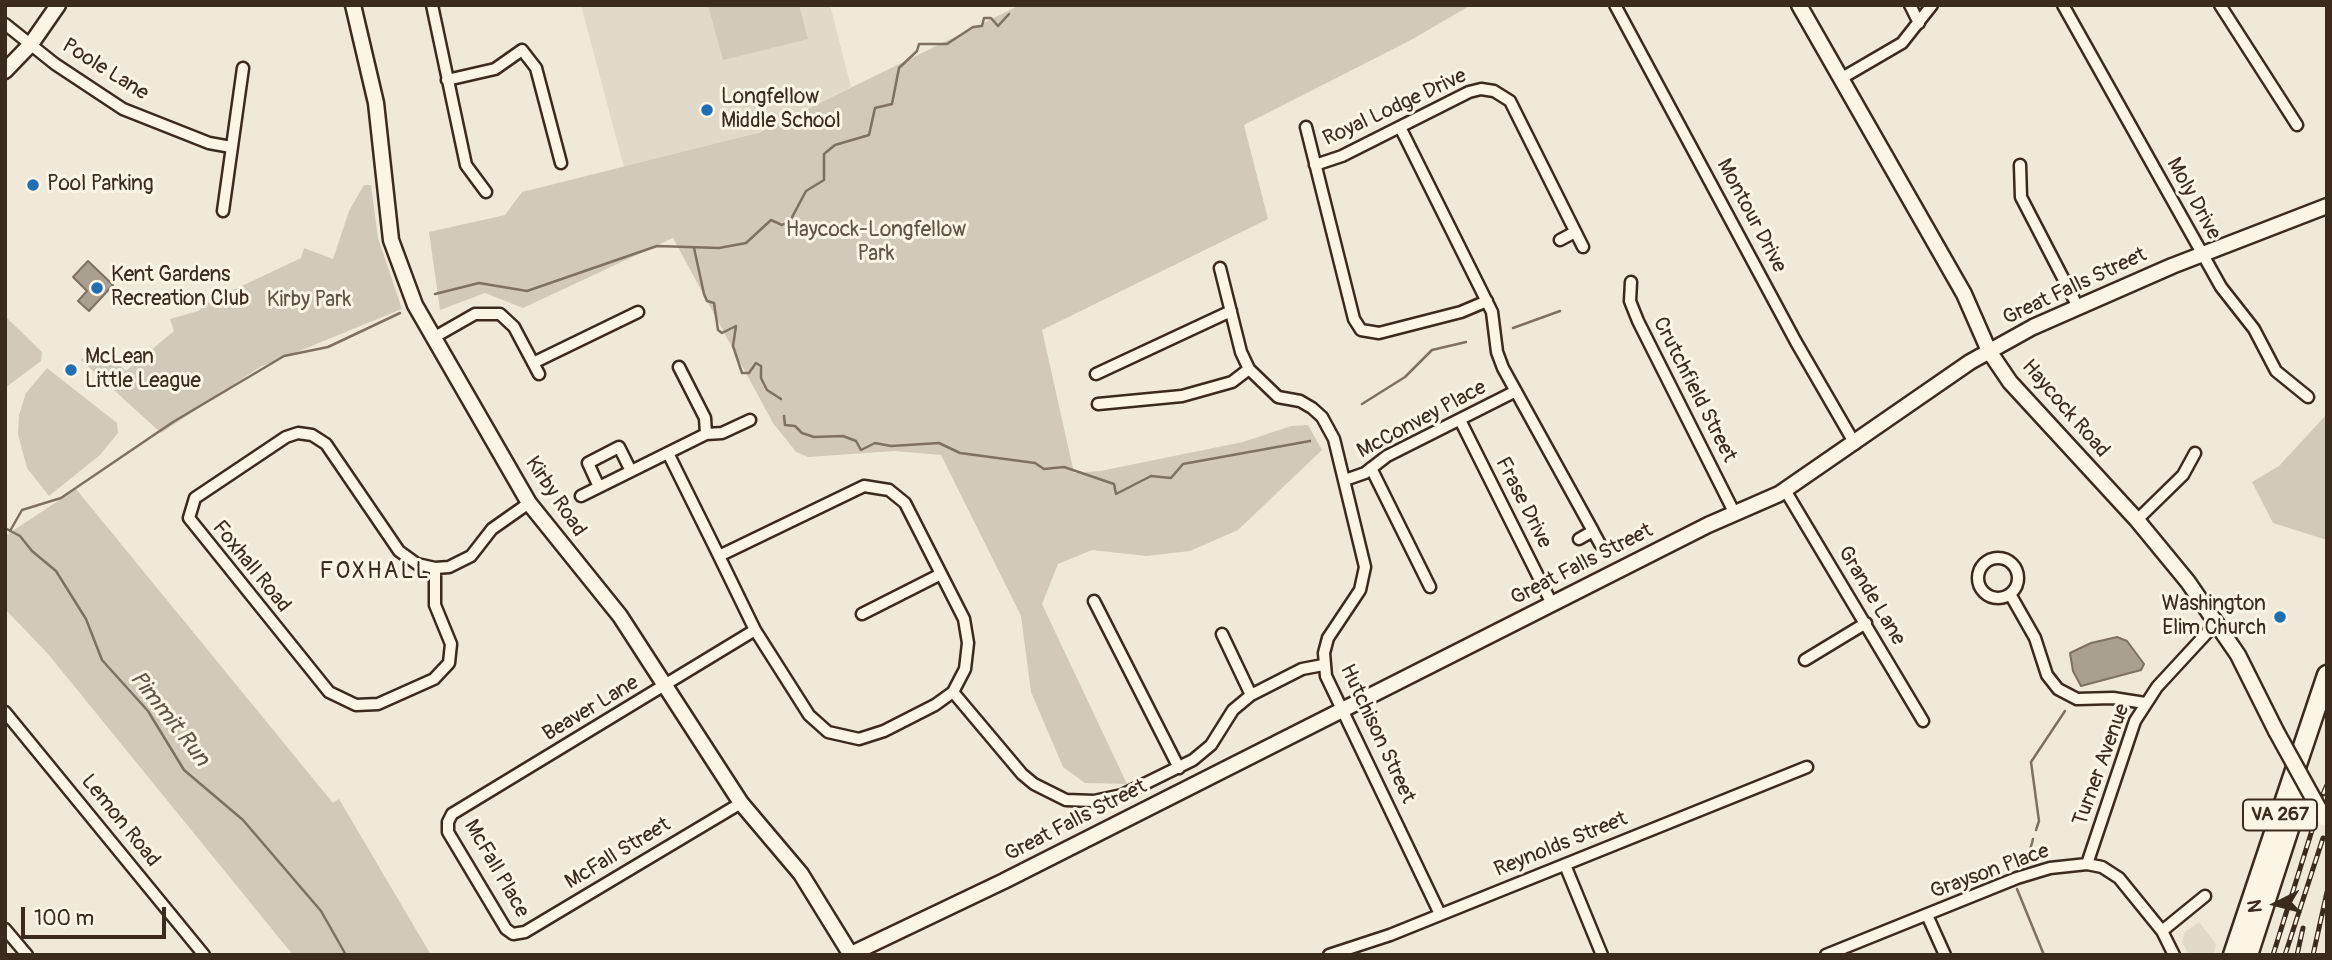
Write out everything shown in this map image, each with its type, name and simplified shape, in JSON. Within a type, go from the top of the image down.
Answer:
[{"type":"highway","name":"VA 267","points":[[2233,955],[2327,675]]},
{"type":"highway","points":[[2248,955],[2327,712]]},
{"type":"main road","points":[[5,71],[31,44],[58,5]]},
{"type":"main road","name":"Kirby Road","points":[[353,5],[376,103],[391,240],[407,289],[529,503],[620,616],[741,803],[801,874],[851,954]]},
{"type":"main road","name":"Haycock Road","points":[[1799,5],[1964,293],[1989,351],[2030,405],[2137,520],[2217,622],[2327,821]]},
{"type":"main road","name":"Great Falls Street","points":[[851,954],[1121,822],[1341,708],[1786,490],[1989,351],[2078,307],[2202,254],[2327,206]]},
{"type":"street","points":[[432,5],[466,165],[486,192]]},
{"type":"street","name":"Montour Drive","points":[[1615,5],[1796,342],[1855,444]]},
{"type":"street","points":[[1910,5],[1919,23]]},
{"type":"street","points":[[1842,78],[1902,43],[1932,5]]},
{"type":"street","name":"Moly Drive","points":[[2063,5],[2221,287],[2253,329],[2276,372],[2308,397]]},
{"type":"street","points":[[2220,5],[2297,125]]},
{"type":"street","name":"Poole Lane","points":[[5,24],[55,64],[123,109],[209,142],[232,147]]},
{"type":"street","points":[[447,80],[495,69],[522,50],[536,68],[561,163]]},
{"type":"street","points":[[223,211],[243,68]]},
{"type":"street","name":"Royal Lodge Drive","points":[[1315,164],[1342,156],[1475,90],[1487,89],[1505,96],[1510,101],[1575,232]]},
{"type":"street","points":[[1306,127],[1354,319],[1361,330],[1379,332],[1450,315],[1487,301]]},
{"type":"street","points":[[1400,127],[1487,301],[1494,321],[1499,360],[1600,544]]},
{"type":"street","points":[[2020,165],[2021,197],[2078,307]]},
{"type":"street","points":[[1560,240],[1575,232],[1583,247]]},
{"type":"street","points":[[1098,404],[1182,396],[1232,382],[1249,369],[1241,352],[1220,268]]},
{"type":"street","name":"Crutchfield Street","points":[[1631,282],[1630,301],[1637,321],[1735,514]]},
{"type":"street","points":[[1096,374],[1231,311]]},
{"type":"street","points":[[533,363],[639,312]]},
{"type":"street","points":[[433,338],[475,314],[499,314],[514,327],[539,374]]},
{"type":"street","points":[[679,367],[705,418],[706,434]]},
{"type":"street","name":"Hutchison Street","points":[[1249,369],[1278,397],[1300,401],[1322,417],[1334,439],[1365,567],[1360,590],[1328,638],[1324,665],[1341,708],[1440,914]]},
{"type":"street","name":"McConvey Place","points":[[1345,480],[1516,391]]},
{"type":"street","points":[[581,496],[706,434],[723,433],[750,420]]},
{"type":"street","name":"Frase Drive","points":[[1460,420],[1552,604]]},
{"type":"street","name":"Foxhall Road","points":[[298,433],[312,435],[326,444],[399,551],[417,564],[435,568],[435,605],[451,644],[446,668],[434,679],[381,703],[356,705],[338,699],[314,674],[192,524],[189,511],[195,498],[286,437],[298,433]]},
{"type":"street","points":[[599,487],[588,463],[619,447],[631,471]]},
{"type":"street","points":[[668,453],[755,630],[809,715],[828,732],[859,739],[871,737],[935,705],[953,692],[965,669],[968,643],[964,619],[905,503],[890,490],[872,486],[805,512],[719,556]]},
{"type":"street","points":[[2137,520],[2183,475],[2194,453]]},
{"type":"street","points":[[1371,468],[1430,587]]},
{"type":"street","name":"Grande Lane","points":[[1786,490],[1923,721]]},
{"type":"street","points":[[435,568],[449,567],[471,556],[492,529],[529,503]]},
{"type":"street","points":[[1579,538],[1593,531]]},
{"type":"street","points":[[2006,560],[2016,569],[2017,583],[2010,594],[1992,597],[1981,589],[1979,571],[1988,561],[2006,560]]},
{"type":"street","points":[[862,614],[942,574]]},
{"type":"street","points":[[2010,594],[2035,638],[2047,675],[2058,689],[2077,699],[2113,698],[2145,703]]},
{"type":"street","points":[[1094,601],[1179,768]]},
{"type":"street","name":"Turner Avenue","points":[[2087,864],[2135,721],[2145,703],[2217,622]]},
{"type":"street","points":[[1805,660],[1866,623]]},
{"type":"street","name":"Beaver Lane","points":[[444,821],[755,630]]},
{"type":"street","points":[[1222,634],[1251,695]]},
{"type":"street","points":[[953,692],[1022,774],[1066,800],[1094,801],[1122,795],[1179,768],[1212,745],[1233,710],[1251,695],[1302,670],[1324,665]]},
{"type":"street","name":"Lemon Road","points":[[5,712],[205,955]]},
{"type":"street","name":"Reynolds Street","points":[[1329,955],[1390,935],[1807,766]]},
{"type":"street","name":"McFall Street","points":[[513,938],[741,803]]},
{"type":"street","name":"McFall Place","points":[[444,821],[448,832],[513,938]]},
{"type":"street","name":"Grayson Place","points":[[1826,955],[2017,878],[2050,868],[2087,864],[2102,867],[2119,878],[2162,931],[2174,955]]},
{"type":"street","points":[[1564,865],[1602,955]]},
{"type":"street","points":[[2162,931],[2205,896]]},
{"type":"street","points":[[1927,915],[1945,955]]},
{"type":"street","points":[[5,929],[27,955]]},
{"type":"shaded area","name":"Longfellow Middle School","points":[[581,5],[830,5],[851,87],[631,194]]},
{"type":"shaded area","name":"Kent Gardens Recreation Club","points":[[88,261],[113,285],[89,311],[78,301],[87,291],[73,277]]},
{"type":"shaded area","points":[[2117,637],[2127,641],[2144,664],[2141,670],[2081,686],[2073,671],[2070,653],[2091,643]]},
{"type":"shaded area","points":[[2199,922],[2216,944],[2214,955],[2189,955],[2182,942],[2185,932]]},
{"type":"green space","points":[[708,5],[799,5],[808,39],[723,60]]},
{"type":"green space","name":"Haycock-Longfellow Park","points":[[1020,5],[1471,5],[1411,40],[1244,125],[1268,219],[1042,330],[1074,473],[1100,471],[1243,442],[1291,426],[1308,425],[1322,450],[1238,530],[1190,551],[1146,556],[1092,550],[1058,564],[1042,604],[1127,784],[1085,783],[1063,767],[1031,692],[1021,616],[941,455],[895,451],[808,457],[796,452],[773,423],[673,238],[523,308],[485,293],[440,310],[429,232],[505,215],[522,192],[758,133]]},
{"type":"green space","name":"Kirby Park","points":[[364,185],[371,185],[378,238],[402,309],[260,367],[161,433],[81,360],[96,344],[126,371],[174,331],[170,319],[198,311],[212,300],[301,258],[304,248],[333,259],[349,211]]},
{"type":"green space","points":[[5,316],[42,352],[41,361],[5,388]]},
{"type":"green space","points":[[47,368],[117,423],[118,433],[100,455],[49,496],[27,468],[18,434],[19,415],[26,393]]},
{"type":"green space","points":[[2327,414],[2327,540],[2273,523],[2252,482],[2279,466]]},
{"type":"green space","points":[[76,489],[333,803],[339,799],[431,955],[293,955],[48,654],[5,609],[5,536]]},
{"type":"waterway","points":[[435,294],[479,283],[527,291],[657,246],[719,248],[746,243],[771,220],[782,225],[790,221],[806,191],[824,180],[824,154],[835,145],[869,135],[875,108],[892,104],[899,68],[917,51],[919,44],[947,44],[973,27],[982,26],[984,18],[991,18],[998,26],[1009,14]]},
{"type":"waterway","points":[[694,248],[704,294],[707,301],[714,303],[718,330],[722,333],[736,326],[733,346],[742,373],[749,373],[756,363],[761,366],[761,378],[767,390],[781,399]]},
{"type":"waterway","points":[[1513,328],[1560,311]]},
{"type":"waterway","points":[[10,531],[22,510],[61,498],[173,422],[284,356],[328,347],[400,313]]},
{"type":"waterway","points":[[1362,404],[1405,377],[1432,350],[1466,342]]},
{"type":"waterway","points":[[784,416],[785,425],[795,426],[802,433],[814,437],[843,436],[856,441],[861,450],[875,443],[891,446],[939,443],[960,453],[1035,463],[1044,469],[1064,467],[1114,484],[1116,494],[1151,476],[1171,478],[1183,464],[1310,441]]},
{"type":"waterway","name":"Pimmit Run","points":[[5,528],[20,536],[32,551],[56,571],[86,619],[102,660],[148,711],[184,770],[243,820],[321,911],[346,955]]},
{"type":"waterway","points":[[2036,830],[2039,821],[2031,762],[2065,711]]},
{"type":"waterway","points":[[2027,862],[2033,839]]},
{"type":"waterway","points":[[2017,889],[2044,955]]},
{"type":"railway","points":[[2323,794],[2327,785]]},
{"type":"railway","points":[[2273,955],[2314,824]]},
{"type":"railway","points":[[2285,955],[2323,838]]},
{"type":"railway","points":[[2313,955],[2327,892]]},
{"type":"railway","points":[[2297,955],[2303,928]]},
{"type":"place","name":"Longfellow Middle School","points":[[707,110]]},
{"type":"place","name":"Pool Parking","points":[[33,185]]},
{"type":"place","name":"Kent Gardens Recreation Club","points":[[97,288]]},
{"type":"place","name":"McLean Little League","points":[[71,370]]},
{"type":"place","name":"Washington Elim Church","points":[[2280,617]]},
{"type":"district","name":"FOXHALL","points":[[375,572]]}]
